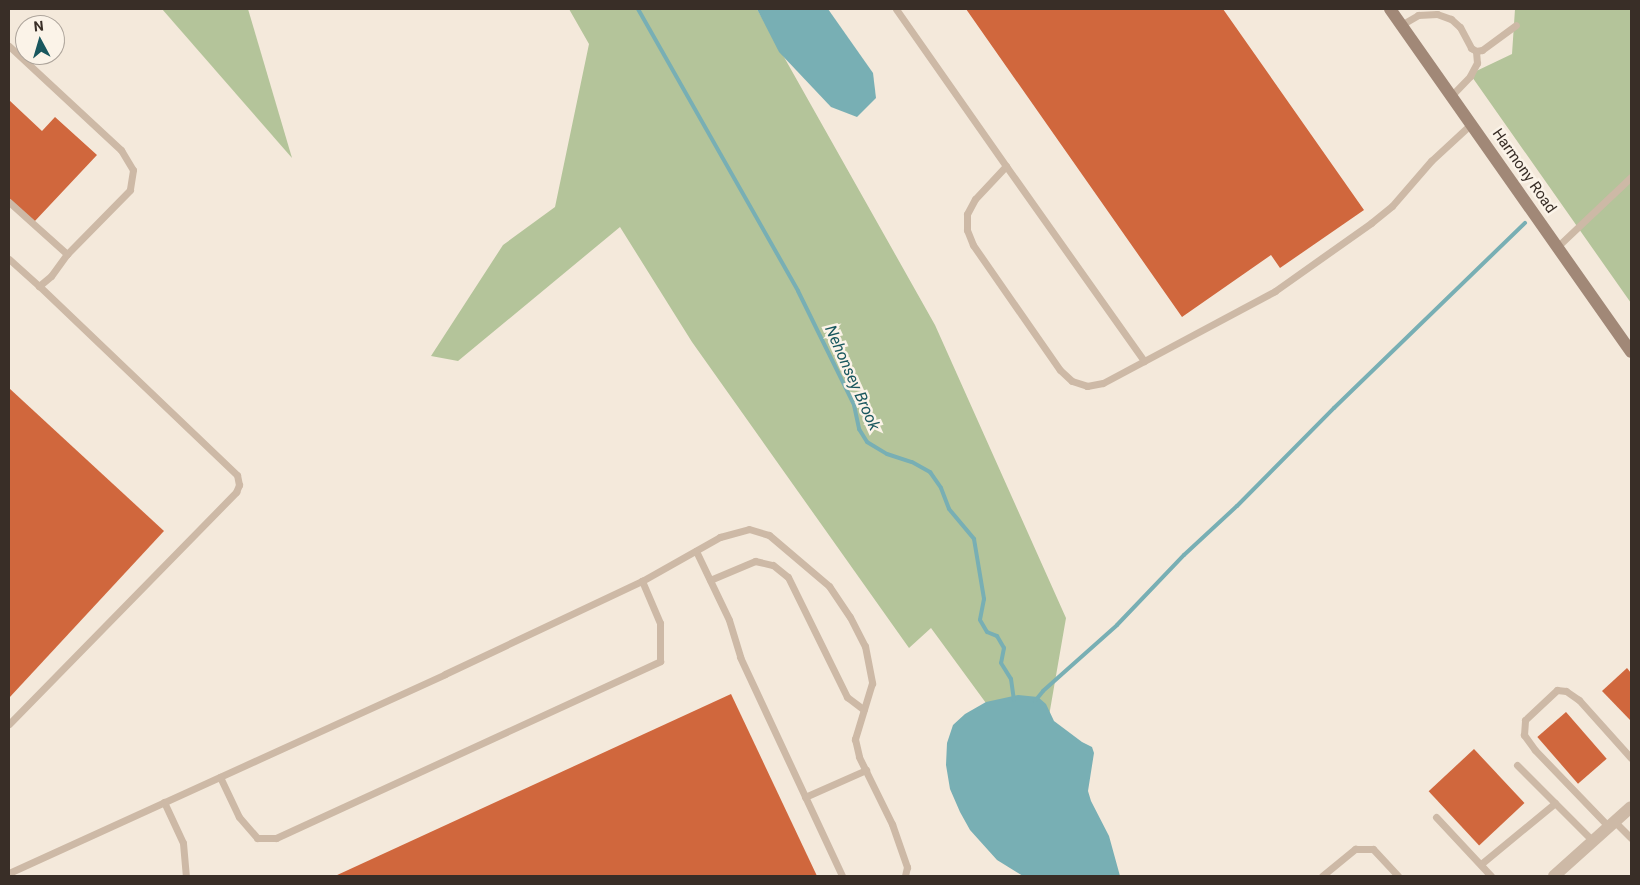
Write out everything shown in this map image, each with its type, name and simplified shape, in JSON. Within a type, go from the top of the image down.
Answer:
[{"type":"main road","name":"Harmony Road","points":[[1390,9],[1631,352]]},
{"type":"street","points":[[1554,876],[1631,807]]},
{"type":"lane","points":[[896,9],[1144,361]]},
{"type":"lane","points":[[1401,25],[1418,15],[1437,14],[1451,19],[1460,27],[1471,48],[1476,50],[1482,50],[1516,25]]},
{"type":"lane","points":[[9,46],[121,150],[133,170],[130,190],[67,254],[51,276],[39,286]]},
{"type":"lane","points":[[1451,96],[1470,76],[1476,63],[1476,50]]},
{"type":"lane","points":[[1006,166],[975,199],[967,214],[967,230],[973,245],[1060,370],[1072,381],[1087,386],[1104,383],[1275,291],[1392,206],[1430,161],[1471,124]]},
{"type":"lane","points":[[1557,247],[1631,177]]},
{"type":"lane","points":[[9,202],[67,254]]},
{"type":"lane","points":[[9,259],[237,475],[238,485],[236,492],[9,724]]},
{"type":"lane","points":[[9,873],[642,581],[720,536],[749,529],[769,535],[829,586],[850,617],[864,646],[872,683],[855,739],[859,756],[892,824],[907,867],[904,876]]},
{"type":"lane","points":[[696,551],[729,620],[740,657],[842,876]]},
{"type":"lane","points":[[710,580],[755,561],[773,565],[788,577],[847,697],[864,710]]},
{"type":"lane","points":[[220,777],[239,817],[257,838],[276,838],[660,661],[660,622],[642,581]]},
{"type":"lane","points":[[1631,758],[1579,700],[1566,691],[1557,690],[1525,720],[1524,734],[1535,750],[1612,824],[1631,838]]},
{"type":"lane","points":[[1517,765],[1593,841]]},
{"type":"lane","points":[[805,797],[866,770]]},
{"type":"lane","points":[[164,802],[184,843],[186,876]]},
{"type":"lane","points":[[1481,864],[1555,803]]},
{"type":"lane","points":[[1436,817],[1491,876]]},
{"type":"lane","points":[[1322,876],[1330,874],[1355,850],[1374,849],[1398,876]]},
{"type":"green space","points":[[162,9],[248,9],[292,158]]},
{"type":"green space","points":[[569,9],[757,9],[935,325],[1066,618],[1045,739],[994,714],[931,628],[909,648],[692,342],[620,227],[458,361],[431,356],[503,245],[555,207],[589,44]]},
{"type":"green space","points":[[1515,9],[1631,9],[1631,303],[1470,74],[1512,54]]},
{"type":"water","points":[[757,9],[828,9],[873,73],[876,98],[857,117],[831,107],[779,52]]},
{"type":"water","points":[[1018,695],[1038,697],[1046,704],[1054,721],[1082,742],[1092,747],[1094,753],[1088,791],[1091,801],[1109,836],[1120,876],[1023,876],[997,860],[970,830],[950,789],[946,765],[947,743],[953,725],[965,714],[986,702]]},
{"type":"building","points":[[966,9],[1223,9],[1364,210],[1280,268],[1271,255],[1182,317]]},
{"type":"building","points":[[9,100],[42,131],[55,117],[97,155],[34,222],[9,198]]},
{"type":"building","points":[[9,388],[164,531],[9,698]]},
{"type":"building","points":[[1627,668],[1631,673],[1631,721],[1602,691]]},
{"type":"building","points":[[731,694],[817,876],[335,876]]},
{"type":"building","points":[[1566,712],[1607,759],[1578,784],[1537,737]]},
{"type":"building","points":[[1474,749],[1524,803],[1479,845],[1429,791]]},
{"type":"waterway","name":"Nehonsey Brook","points":[[638,9],[798,291],[854,405],[859,429],[867,442],[887,454],[912,462],[930,472],[941,488],[949,509],[974,539],[984,599],[980,620],[987,632],[997,636],[1004,648],[1001,663],[1011,679],[1014,700]]},
{"type":"waterway","points":[[1035,701],[1043,691],[1117,625],[1184,555],[1237,506],[1334,408],[1525,223]]}]
